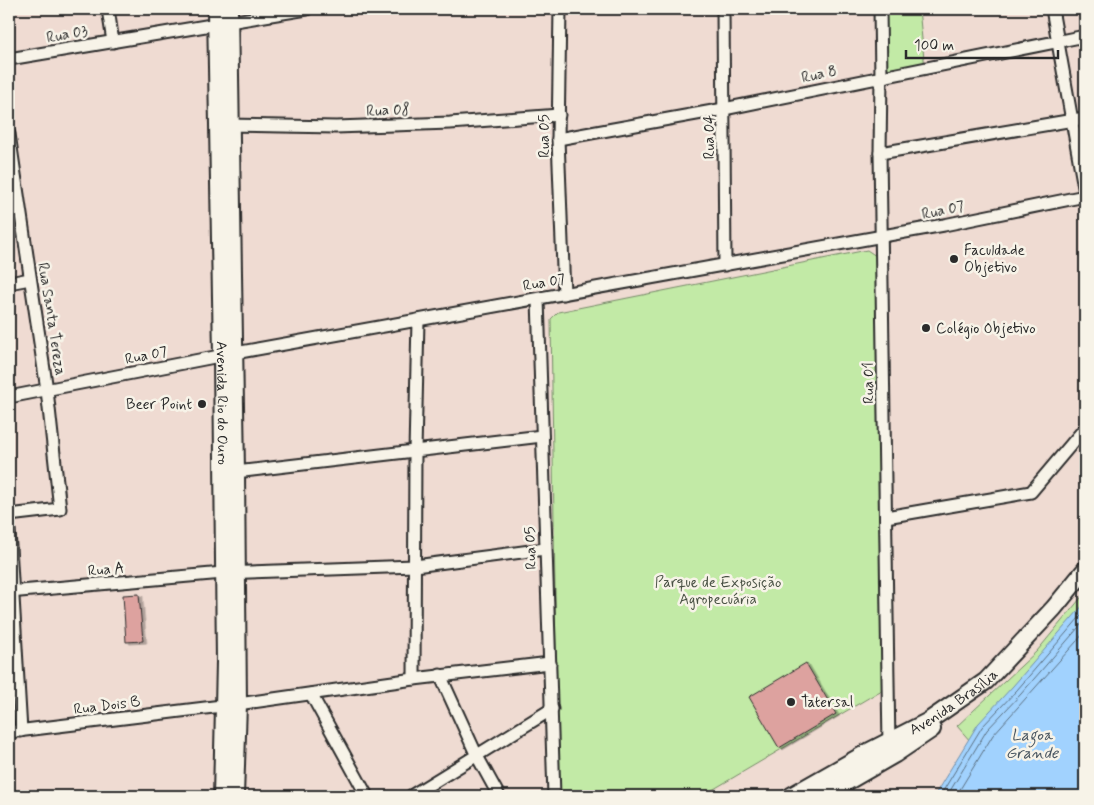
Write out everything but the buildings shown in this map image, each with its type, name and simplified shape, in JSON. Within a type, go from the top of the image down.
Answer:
[{"type":"main road","name":"Avenida Rio do Ouro","points":[[223,16],[229,354],[230,573]]},
{"type":"main road","name":"Avenida Rio do Ouro","points":[[229,447],[236,472],[223,706],[229,777],[236,796]]},
{"type":"main road","name":"Avenida Brasília","points":[[891,751],[942,722],[969,699],[1054,608],[1085,570]]},
{"type":"main road","points":[[791,796],[815,793],[872,759],[891,751]]},
{"type":"main road","name":"Avenida Rio do Ouro","points":[[222,796],[229,777]]},
{"type":"street","points":[[108,9],[113,42]]},
{"type":"street","name":"Rua 03","points":[[9,59],[113,42],[223,16],[307,9]]},
{"type":"street","name":"Rua 05","points":[[560,9],[560,115],[558,139],[564,294]]},
{"type":"street","name":"Rua 04","points":[[723,9],[725,265]]},
{"type":"street","name":"Rua 01","points":[[880,9],[881,237],[891,751]]},
{"type":"street","points":[[1052,9],[1085,195]]},
{"type":"street","name":"Rua 8","points":[[558,139],[724,109],[1085,36]]},
{"type":"street","name":"Rua 08","points":[[224,126],[422,124],[560,115]]},
{"type":"street","points":[[880,153],[1085,118]]},
{"type":"street","name":"Rua Santa Tereza","points":[[9,134],[11,170],[47,390],[60,509],[9,515]]},
{"type":"street","name":"Rua 07","points":[[9,397],[229,354],[881,237],[1085,195]]},
{"type":"street","points":[[9,283],[30,279]]},
{"type":"street","name":"Rua 05","points":[[538,299],[554,796]]},
{"type":"street","points":[[414,679],[415,451],[418,320]]},
{"type":"street","points":[[886,517],[1031,492],[1085,428]]},
{"type":"street","points":[[236,472],[542,436]]},
{"type":"street","points":[[9,530],[11,592],[21,731]]},
{"type":"street","name":"Rua A","points":[[11,592],[230,573],[415,566],[545,549]]},
{"type":"street","name":"Rua Dois B","points":[[9,732],[550,663]]},
{"type":"street","points":[[440,676],[477,756],[498,796]]},
{"type":"street","points":[[311,694],[367,796]]},
{"type":"street","points":[[411,796],[552,709]]},
{"type":"green space","points":[[882,9],[919,9],[925,69],[881,77]]},
{"type":"green space","name":"Parque de Exposição Agropecuária","points":[[867,250],[876,256],[882,690],[702,796],[558,796],[551,319],[558,312]]},
{"type":"green space","points":[[1085,593],[1085,609],[971,742],[957,726],[1037,651]]},
{"type":"water","name":"Lagoa Grande","points":[[1085,603],[1085,796],[934,796],[978,724]]},
{"type":"place","name":"Faculdade Objetivo","points":[[954,259]]},
{"type":"place","name":"Colégio Objetivo","points":[[926,328]]},
{"type":"place","name":"Beer Point","points":[[202,404]]},
{"type":"place","name":"Tatersal","points":[[791,702]]}]
